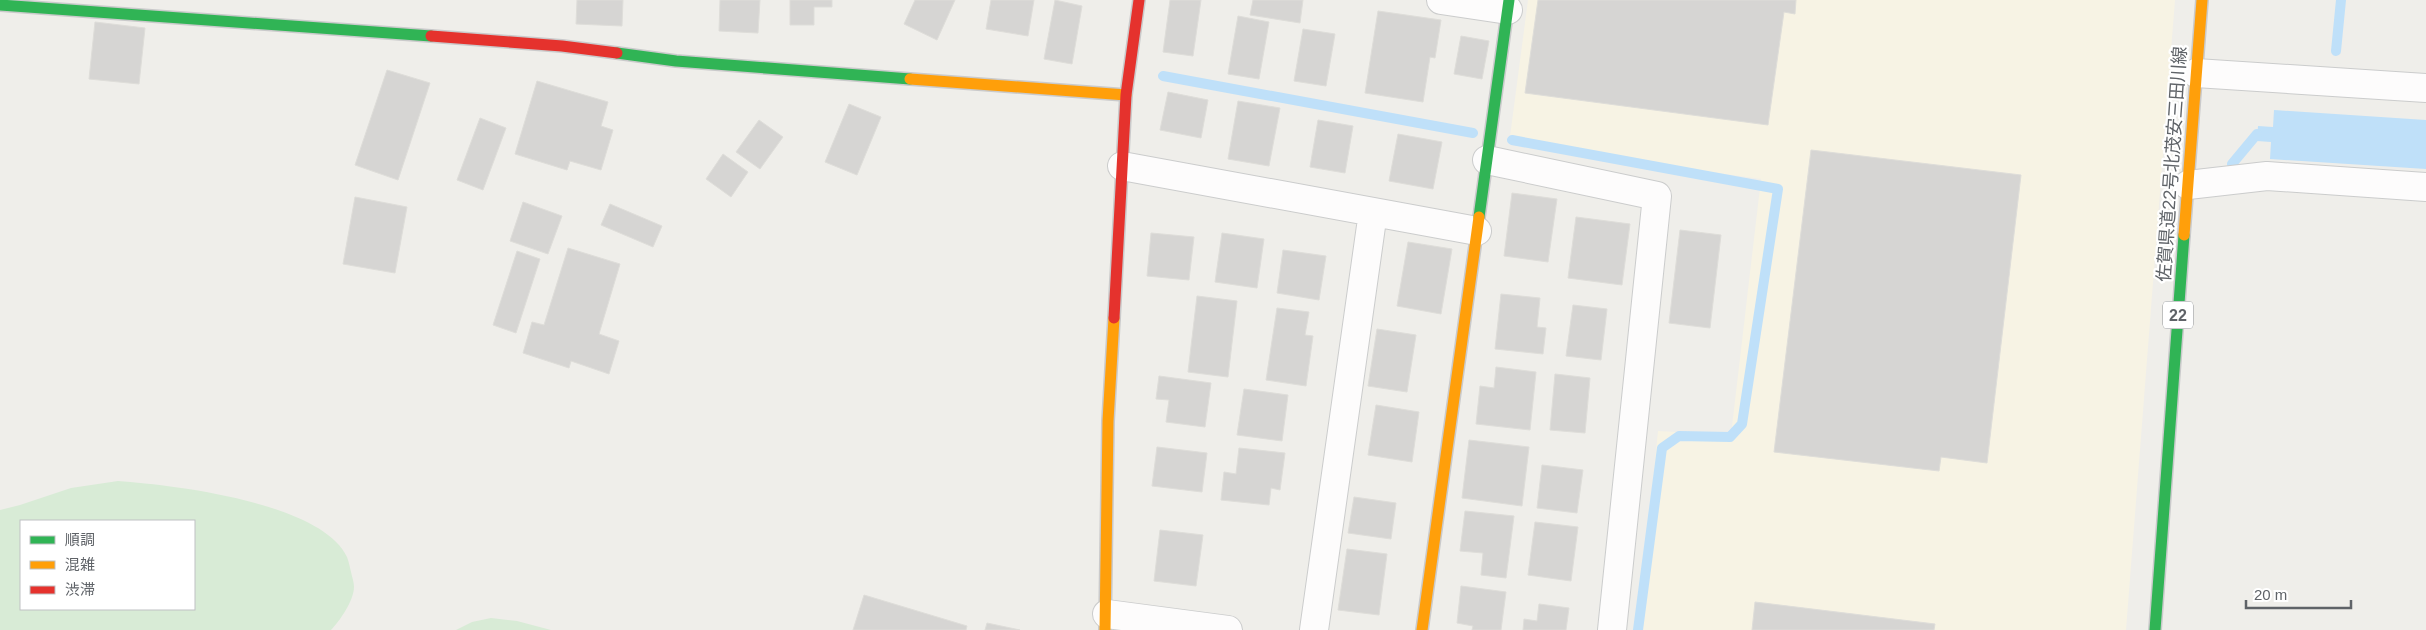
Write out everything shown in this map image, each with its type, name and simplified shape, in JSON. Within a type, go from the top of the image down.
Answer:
[{"type":"street","points":[[1139,0],[1126,95],[1108,421],[1106,622],[1228,630]]},
{"type":"street","points":[[1422,630],[1509,5],[1441,0]]},
{"type":"street","name":"佐賀県道22号北茂安三田川線","points":[[2155,630],[2202,0]]},
{"type":"street","points":[[0,5],[562,46],[676,61],[1126,95]]},
{"type":"street","points":[[2196,74],[2426,88]]},
{"type":"street","points":[[1487,160],[1656,196],[1612,630]]},
{"type":"street","points":[[1122,166],[1478,231]]},
{"type":"street","points":[[2188,186],[2267,176],[2426,187]]},
{"type":"street","points":[[1314,630],[1373,212]]},
{"type":"shaded area","points":[[1528,0],[2175,0],[2126,630],[1638,630],[1658,431],[1731,435],[1761,179],[1509,144]]},
{"type":"green space","points":[[118,481],[208,492],[243,500],[278,510],[308,522],[332,538],[348,559],[354,585],[352,598],[342,616],[331,630],[0,630],[0,510],[71,488]]},
{"type":"green space","points":[[491,618],[517,621],[551,630],[456,630],[472,622]]},
{"type":"water","points":[[2274,110],[2426,120],[2426,169],[2270,159],[2271,142],[2257,141],[2258,126],[2273,127]]},
{"type":"building","points":[[577,0],[623,0],[622,26],[576,24]]},
{"type":"building","points":[[720,0],[760,0],[758,33],[719,31]]},
{"type":"building","points":[[790,0],[832,0],[832,7],[814,7],[814,25],[790,25]]},
{"type":"building","points":[[915,0],[955,0],[937,40],[904,24]]},
{"type":"building","points":[[991,0],[1034,0],[1028,36],[986,29]]},
{"type":"building","points":[[1055,0],[1082,6],[1072,64],[1044,59]]},
{"type":"building","points":[[1170,0],[1201,0],[1193,56],[1163,52]]},
{"type":"building","points":[[1253,0],[1303,0],[1300,23],[1250,15]]},
{"type":"building","points":[[1538,0],[1796,0],[1795,14],[1784,12],[1768,125],[1525,93]]},
{"type":"building","points":[[1378,11],[1441,20],[1435,58],[1430,57],[1423,102],[1365,93]]},
{"type":"building","points":[[1238,16],[1269,22],[1259,79],[1228,74]]},
{"type":"building","points":[[95,22],[145,28],[139,84],[89,79]]},
{"type":"building","points":[[1303,29],[1335,34],[1326,86],[1294,81]]},
{"type":"building","points":[[1461,36],[1489,41],[1482,79],[1454,74]]},
{"type":"building","points":[[387,70],[430,83],[398,180],[355,165]]},
{"type":"building","points":[[537,81],[608,102],[601,126],[613,130],[601,170],[570,161],[567,170],[515,154]]},
{"type":"building","points":[[1168,92],[1208,100],[1201,138],[1160,130]]},
{"type":"building","points":[[1238,101],[1280,108],[1269,166],[1228,159]]},
{"type":"building","points":[[849,104],[881,117],[857,175],[825,162]]},
{"type":"building","points":[[480,118],[506,128],[483,190],[457,180]]},
{"type":"building","points":[[759,120],[783,137],[760,169],[736,152]]},
{"type":"building","points":[[1318,120],[1353,126],[1345,173],[1310,167]]},
{"type":"building","points":[[1398,134],[1442,142],[1433,189],[1389,181]]},
{"type":"building","points":[[1811,150],[2021,175],[1987,463],[1941,457],[1939,471],[1774,452]]},
{"type":"building","points":[[723,154],[748,172],[731,197],[706,179]]},
{"type":"building","points":[[1512,193],[1557,199],[1548,262],[1504,256]]},
{"type":"building","points":[[355,197],[407,207],[395,273],[343,264]]},
{"type":"building","points":[[523,202],[562,216],[548,254],[510,241]]},
{"type":"building","points":[[610,204],[662,226],[653,247],[601,225]]},
{"type":"building","points":[[1576,217],[1630,224],[1622,285],[1568,278]]},
{"type":"building","points":[[1680,230],[1721,235],[1710,328],[1669,323]]},
{"type":"building","points":[[1151,233],[1194,237],[1189,280],[1147,276]]},
{"type":"building","points":[[1222,233],[1264,239],[1257,288],[1215,282]]},
{"type":"building","points":[[1408,242],[1452,249],[1441,314],[1397,306]]},
{"type":"building","points":[[568,248],[620,264],[599,334],[619,341],[609,374],[571,361],[569,368],[523,353],[532,322],[544,325]]},
{"type":"building","points":[[1283,250],[1326,256],[1319,300],[1277,293]]},
{"type":"building","points":[[517,251],[540,259],[516,333],[493,325]]},
{"type":"building","points":[[1501,294],[1540,298],[1537,327],[1546,328],[1543,354],[1495,349]]},
{"type":"building","points":[[1197,296],[1237,301],[1228,377],[1188,372]]},
{"type":"building","points":[[1573,305],[1607,309],[1601,360],[1566,356]]},
{"type":"building","points":[[1277,308],[1309,312],[1305,335],[1313,336],[1306,386],[1266,380]]},
{"type":"building","points":[[1377,329],[1416,335],[1407,392],[1368,386]]},
{"type":"building","points":[[1496,367],[1536,372],[1530,430],[1476,424],[1480,386],[1494,388]]},
{"type":"building","points":[[1555,374],[1590,378],[1585,433],[1550,430]]},
{"type":"building","points":[[1159,376],[1211,383],[1205,427],[1166,422],[1169,400],[1156,399]]},
{"type":"building","points":[[1244,389],[1288,395],[1282,441],[1237,435]]},
{"type":"building","points":[[1376,405],[1419,412],[1412,462],[1368,455]]},
{"type":"building","points":[[1469,440],[1529,447],[1522,506],[1462,498]]},
{"type":"building","points":[[1157,447],[1207,453],[1202,492],[1152,486]]},
{"type":"building","points":[[1239,448],[1285,453],[1280,490],[1271,488],[1269,505],[1221,500],[1224,472],[1236,474]]},
{"type":"building","points":[[1542,465],[1583,470],[1577,513],[1537,508]]},
{"type":"building","points":[[1354,497],[1396,503],[1391,539],[1348,533]]},
{"type":"building","points":[[1465,511],[1514,516],[1506,578],[1481,575],[1483,553],[1460,551]]},
{"type":"building","points":[[1535,522],[1578,527],[1571,581],[1528,575]]},
{"type":"building","points":[[1160,530],[1203,535],[1196,586],[1154,581]]},
{"type":"building","points":[[1347,549],[1387,554],[1379,615],[1338,610]]},
{"type":"building","points":[[1461,586],[1506,592],[1501,630],[1472,630],[1473,626],[1457,623]]},
{"type":"building","points":[[864,595],[967,626],[966,630],[853,630]]},
{"type":"building","points":[[1755,602],[1935,624],[1934,630],[1752,630]]},
{"type":"building","points":[[1539,604],[1569,608],[1566,630],[1523,630],[1524,619],[1537,621]]},
{"type":"building","points":[[987,623],[1020,630],[985,630]]},
{"type":"waterway","points":[[2336,51],[2341,0]]},
{"type":"waterway","points":[[1163,76],[1473,133]]},
{"type":"waterway","points":[[2232,164],[2257,134]]},
{"type":"waterway","points":[[1512,140],[1778,189],[1742,424],[1730,437],[1679,436],[1662,448],[1638,630]]},
{"type":"traffic: fast","points":[[1479,217],[1509,0]]},
{"type":"traffic: fast","points":[[0,5],[431,36]]},
{"type":"traffic: fast","points":[[617,53],[676,61],[910,79]]},
{"type":"traffic: fast","points":[[2155,630],[2184,235]]},
{"type":"traffic: slow","points":[[2184,235],[2202,0]]},
{"type":"traffic: slow","points":[[910,79],[1126,95]]},
{"type":"traffic: slow","points":[[1422,630],[1479,217]]},
{"type":"traffic: slow","points":[[1105,630],[1108,421],[1114,318]]},
{"type":"traffic: jam","points":[[1114,318],[1126,95],[1139,0]]},
{"type":"traffic: jam","points":[[431,36],[562,46],[617,53]]}]
